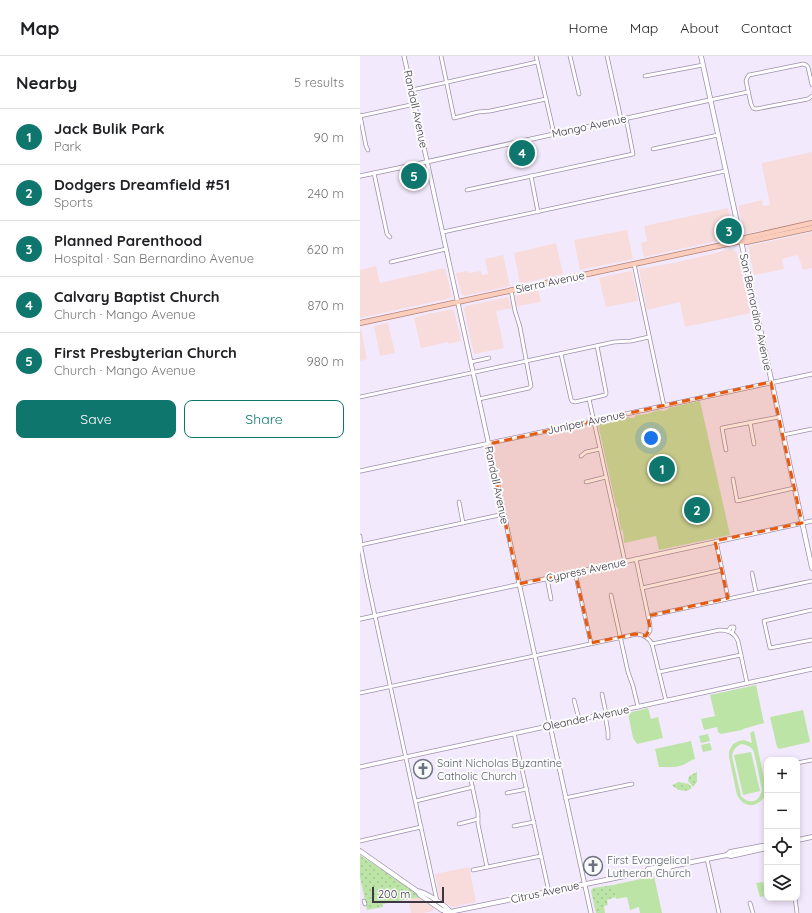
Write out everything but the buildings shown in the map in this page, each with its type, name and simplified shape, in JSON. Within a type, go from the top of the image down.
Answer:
[{"type":"main road","name":"San Bernardino Avenue","points":[[701,56],[812,568]]},
{"type":"main road","name":"Sierra Avenue","points":[[741,241],[745,238],[812,226]]},
{"type":"main road","name":"Sierra Avenue","points":[[360,323],[741,241],[746,242],[795,232],[812,226]]},
{"type":"main road","points":[[800,839],[812,837]]},
{"type":"main road","name":"Citrus Avenue","points":[[445,913],[464,911],[584,884],[666,869],[672,866],[764,845]]},
{"type":"main road","name":"Citrus Avenue","points":[[727,854],[730,856],[764,849]]},
{"type":"main road","points":[[360,851],[417,891],[420,895],[437,904],[442,910],[451,912]]},
{"type":"main road","points":[[436,913],[437,904]]},
{"type":"street","name":"Randall Avenue","points":[[404,56],[591,913]]},
{"type":"street","points":[[441,56],[454,118],[546,99]]},
{"type":"street","points":[[536,56],[554,134]]},
{"type":"street","points":[[571,56],[579,94]]},
{"type":"street","points":[[467,190],[633,154],[607,56]]},
{"type":"street","points":[[412,90],[537,62]]},
{"type":"street","points":[[812,86],[808,67],[803,64],[750,75],[746,80],[752,106],[758,109],[808,99],[812,96]]},
{"type":"street","points":[[645,76],[703,65]]},
{"type":"street","name":"Mango Avenue","points":[[360,176],[748,92]]},
{"type":"street","points":[[368,150],[360,116],[415,104]]},
{"type":"street","points":[[654,149],[718,135]]},
{"type":"street","points":[[443,232],[726,171]]},
{"type":"street","points":[[374,173],[387,234],[390,237]]},
{"type":"street","points":[[531,176],[538,212]]},
{"type":"street","points":[[391,262],[446,249]]},
{"type":"street","points":[[634,264],[664,406]]},
{"type":"street","points":[[479,399],[529,388],[531,385],[520,324],[515,310],[511,290]]},
{"type":"street","points":[[360,397],[615,342],[632,341],[650,337]]},
{"type":"street","points":[[561,354],[571,400],[575,402],[605,396],[606,393],[596,346]]},
{"type":"street","points":[[471,362],[489,358]]},
{"type":"street","name":"Juniper Avenue","points":[[360,471],[812,374]]},
{"type":"street","points":[[589,399],[625,562]]},
{"type":"street","points":[[726,450],[722,428],[779,418]]},
{"type":"street","points":[[750,422],[754,444]]},
{"type":"street","points":[[783,435],[812,429]]},
{"type":"street","points":[[582,456],[586,452],[600,449]]},
{"type":"street","points":[[586,482],[606,477]]},
{"type":"street","points":[[732,480],[737,501],[794,488]]},
{"type":"street","points":[[458,502],[463,523]]},
{"type":"street","points":[[361,545],[504,514]]},
{"type":"street","name":"Cypress Avenue","points":[[360,619],[812,521]]},
{"type":"street","points":[[360,536],[375,616],[437,904]]},
{"type":"street","points":[[716,541],[728,598]]},
{"type":"street","points":[[636,559],[650,628],[646,636]]},
{"type":"street","points":[[642,588],[722,570]]},
{"type":"street","points":[[576,572],[590,643]]},
{"type":"street","points":[[752,573],[756,592]]},
{"type":"street","points":[[547,578],[551,599]]},
{"type":"street","points":[[783,581],[784,586]]},
{"type":"street","points":[[648,616],[812,581]]},
{"type":"street","points":[[611,596],[628,672],[638,707]]},
{"type":"street","points":[[812,610],[764,621],[770,648],[812,640]]},
{"type":"street","points":[[728,631],[731,627],[734,627],[732,633]]},
{"type":"street","points":[[652,644],[720,630],[728,631],[737,638],[747,683]]},
{"type":"street","points":[[360,693],[637,634],[646,636],[652,644],[666,701]]},
{"type":"street","points":[[659,672],[741,655]]},
{"type":"street","name":"Oleander Avenue","points":[[360,767],[812,669]]},
{"type":"street","points":[[602,694],[606,714],[608,738]]},
{"type":"street","points":[[574,700],[579,719]]},
{"type":"street","points":[[514,733],[549,892]]},
{"type":"street","points":[[800,762],[812,760]]},
{"type":"street","points":[[501,766],[520,762]]},
{"type":"street","points":[[470,776],[487,867]]},
{"type":"street","points":[[565,798],[632,784]]},
{"type":"street","points":[[416,801],[473,787]]},
{"type":"street","points":[[507,793],[527,789]]},
{"type":"street","points":[[459,824],[478,820]]},
{"type":"street","points":[[514,826],[534,822]]},
{"type":"street","points":[[360,841],[421,827]]},
{"type":"street","points":[[473,870],[541,856]]},
{"type":"street","points":[[707,859],[718,913]]},
{"type":"street","points":[[795,901],[797,913]]},
{"type":"street","points":[[750,903],[753,913]]},
{"type":"highlighted area","points":[[771,382],[802,523],[715,541],[728,598],[648,616],[650,628],[646,636],[635,634],[591,643],[575,572],[519,584],[488,444]]},
{"type":"shaded area","points":[[812,152],[812,221],[745,234],[738,206],[762,200],[763,206],[770,205],[762,163]]},
{"type":"shaded area","points":[[728,208],[735,237],[644,257],[641,243],[647,241],[644,226]]},
{"type":"shaded area","points":[[627,230],[633,259],[580,270],[574,240]]},
{"type":"shaded area","points":[[812,232],[812,268],[803,270],[798,255],[782,259],[784,269],[754,275],[748,246]]},
{"type":"shaded area","points":[[556,243],[563,274],[520,284],[514,253]]},
{"type":"shaded area","points":[[732,249],[738,254],[751,313],[685,327],[680,302],[647,310],[639,269],[678,262]]},
{"type":"shaded area","points":[[503,255],[510,286],[464,296],[461,293],[456,273],[481,271],[482,275],[488,274],[485,259]]},
{"type":"shaded area","points":[[376,266],[380,283],[445,268],[452,297],[360,318],[360,270]]},
{"type":"shaded area","points":[[630,271],[632,272],[638,301],[606,307],[599,278]]},
{"type":"shaded area","points":[[538,290],[541,302],[517,306],[515,295]]},
{"type":"shaded area","points":[[508,297],[512,308],[496,311],[504,348],[474,354],[464,309],[466,306]]},
{"type":"shaded area","points":[[452,309],[454,310],[461,341],[449,344],[448,342],[421,348],[414,318]]},
{"type":"shaded area","points":[[388,323],[395,353],[380,356],[374,326]]},
{"type":"shaded area","points":[[360,329],[367,359],[360,361]]},
{"type":"shaded area","points":[[469,867],[476,902],[452,907],[440,899],[435,874]]},
{"type":"shaded area","points":[[419,897],[434,908],[433,911],[411,913],[408,899]]},
{"type":"green space","points":[[700,401],[730,535],[659,550],[656,536],[624,543],[623,531],[621,529],[598,424],[628,417],[634,418],[636,415],[647,414],[658,410],[664,411],[669,408]]},
{"type":"green space","points":[[756,685],[764,723],[742,730],[721,734],[718,732],[717,727],[704,730],[701,719],[715,716],[710,695]]},
{"type":"green space","points":[[648,708],[651,719],[658,717],[663,738],[637,744],[633,738],[628,713]]},
{"type":"green space","points":[[803,710],[810,742],[779,749],[777,747],[770,717]]},
{"type":"green space","points":[[754,731],[764,778],[764,798],[757,804],[750,805],[743,802],[737,795],[729,751],[733,744],[739,741],[744,740],[752,743],[750,733]],"holes":[[[742,744],[754,752],[762,790],[758,799],[752,801],[744,799],[741,796],[732,756],[736,747]]]},
{"type":"green space","points":[[708,734],[710,741],[701,743],[699,736]]},
{"type":"green space","points":[[691,741],[695,759],[680,766],[659,767],[655,749]]},
{"type":"green space","points":[[710,743],[712,750],[703,752],[701,745]]},
{"type":"green space","points":[[751,752],[760,791],[743,795],[734,755]]},
{"type":"green space","points":[[697,772],[697,782],[693,787],[688,781],[689,776]]},
{"type":"green space","points":[[679,782],[686,784],[688,783],[692,788],[682,791],[672,785]]},
{"type":"green space","points":[[360,855],[418,894],[420,897],[383,904],[383,907],[367,910],[360,877]]},
{"type":"green space","points":[[654,876],[662,913],[640,913],[639,907],[630,910],[627,897],[616,899],[613,885]]},
{"type":"green space","points":[[763,882],[764,896],[760,897],[756,883]]},
{"type":"green space","points":[[613,885],[616,897],[607,900],[608,905],[604,906],[605,913],[596,913],[591,891],[593,888]]},
{"type":"place","name":"Calvary Baptist Church","points":[[522,153]]},
{"type":"place","name":"First Presbyterian Church","points":[[414,176]]},
{"type":"place","name":"Planned Parenthood","points":[[729,231]]},
{"type":"place","name":"Jack Bulik Park","points":[[662,469]]},
{"type":"place","name":"Dodgers Dreamfield #51","points":[[697,510]]},
{"type":"place","name":"Saint Nicholas Byzantine Catholic Church","points":[[423,769]]},
{"type":"place","name":"First Evangelical Lutheran Church","points":[[593,866]]}]
